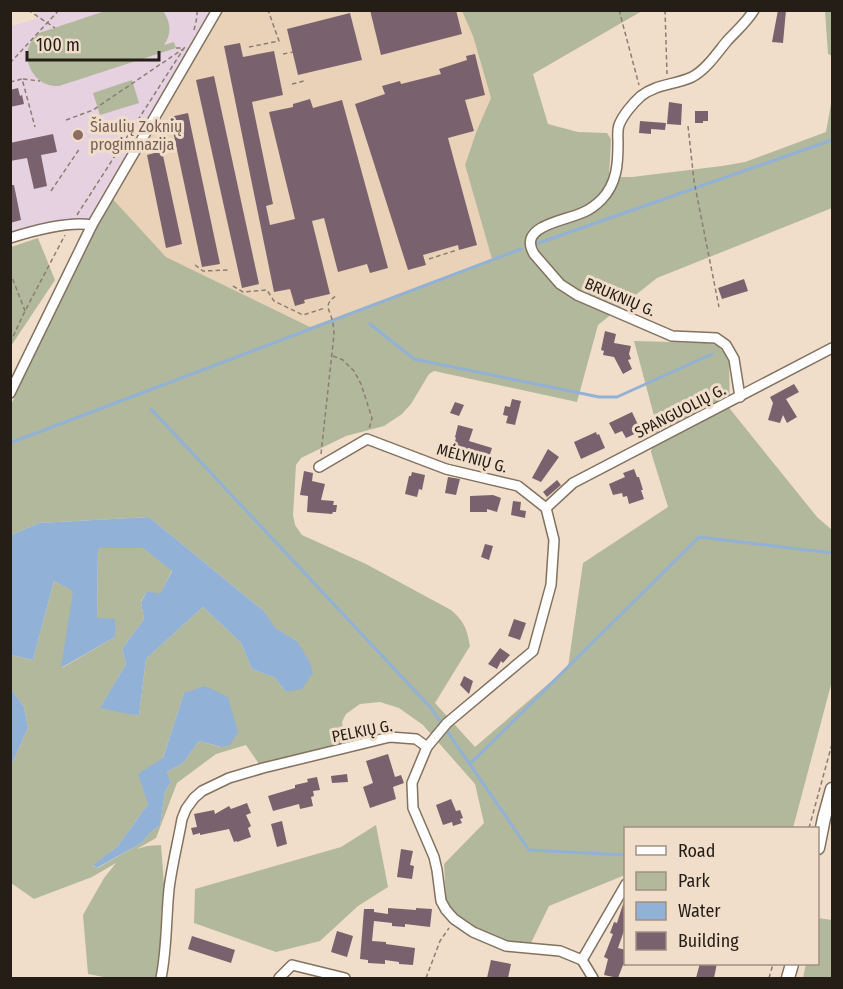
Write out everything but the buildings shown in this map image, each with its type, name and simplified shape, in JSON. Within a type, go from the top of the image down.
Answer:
[{"type":"main road","points":[[819,843],[832,789]]},
{"type":"street","points":[[10,393],[92,225],[217,10]]},
{"type":"street","name":"BRUKNIŲ G.","points":[[740,397],[735,359],[726,345],[716,338],[672,336],[577,295],[560,284],[531,249],[530,242],[531,237],[539,229],[583,213],[592,208],[606,193],[616,175],[618,128],[629,109],[641,96],[651,90],[695,75],[754,10]]},
{"type":"street","points":[[10,238],[70,225],[92,225]]},
{"type":"street","name":"SPANGUOLIŲ G.","points":[[546,508],[573,483],[832,348]]},
{"type":"street","points":[[320,467],[367,439]]},
{"type":"street","name":"MĖLYNIŲ G.","points":[[367,439],[446,469],[518,486],[546,508]]},
{"type":"street","points":[[546,508],[554,540],[551,585],[532,651],[447,723],[427,747],[412,783],[413,808],[436,863],[441,901],[454,919],[473,932],[506,946],[560,951],[582,960],[592,978]]},
{"type":"street","name":"PELKIŲ G.","points":[[161,978],[165,960],[169,887],[182,819],[186,809],[202,791],[229,778],[263,768],[390,737],[416,739],[427,747]]},
{"type":"street","points":[[582,960],[624,887]]},
{"type":"street","points":[[279,978],[292,965],[345,978]]},
{"type":"path","points":[[28,10],[55,28]]},
{"type":"path","points":[[10,63],[59,10]]},
{"type":"path","points":[[193,33],[197,10]]},
{"type":"path","points":[[249,47],[279,41],[268,10]]},
{"type":"path","points":[[619,10],[641,96]]},
{"type":"path","points":[[665,10],[667,84]]},
{"type":"path","points":[[10,343],[70,225],[188,40]]},
{"type":"path","points":[[176,48],[183,48]]},
{"type":"path","points":[[66,120],[93,110],[183,48]]},
{"type":"path","points":[[283,54],[293,52]]},
{"type":"path","points":[[10,82],[22,79],[40,81]]},
{"type":"path","points":[[22,79],[35,127]]},
{"type":"path","points":[[292,84],[304,81]]},
{"type":"path","points":[[688,126],[694,181],[719,307]]},
{"type":"path","points":[[51,191],[80,148]]},
{"type":"path","points":[[429,259],[458,250]]},
{"type":"path","points":[[195,266],[203,271],[230,270]]},
{"type":"path","points":[[10,272],[26,311]]},
{"type":"path","points":[[233,286],[243,292],[267,290],[274,301],[303,315],[327,308]]},
{"type":"path","points":[[320,467],[334,334],[333,323],[327,308],[330,300],[337,295]]},
{"type":"path","points":[[332,355],[343,360],[354,371],[361,384],[372,418],[367,439]]},
{"type":"path","points":[[809,827],[832,744]]},
{"type":"path","points":[[426,978],[440,941],[454,919]]},
{"type":"shaded area","name":"Šiaulių Zoknių progimnazija","points":[[36,11],[217,11],[92,225],[11,238],[11,26],[36,19]]},
{"type":"shaded area","points":[[217,11],[462,11],[473,36],[491,98],[465,165],[492,259],[310,327],[166,257],[110,196]]},
{"type":"green space","points":[[105,11],[163,11],[170,28],[164,45],[174,42],[176,48],[59,86],[51,86],[35,76],[29,66],[27,55],[30,44],[39,33]]},
{"type":"green space","points":[[462,11],[642,11],[533,74],[548,124],[578,132],[607,133],[611,139],[609,177],[632,177],[745,162],[826,132],[832,98],[832,208],[657,278],[598,325],[577,402],[434,371],[429,374],[411,404],[402,414],[384,426],[346,436],[301,458],[296,465],[293,515],[295,525],[302,535],[366,564],[451,610],[459,618],[466,630],[470,646],[435,703],[475,747],[568,667],[583,563],[668,507],[651,452],[656,423],[634,341],[717,345],[725,353],[729,363],[730,409],[817,517],[832,530],[832,681],[793,827],[624,827],[624,875],[549,906],[530,945],[503,942],[461,920],[450,909],[446,900],[444,864],[484,823],[475,784],[423,725],[399,708],[380,702],[360,704],[346,714],[342,722],[345,744],[259,764],[246,745],[216,754],[177,783],[156,838],[137,849],[161,845],[164,884],[157,978],[109,978],[88,974],[83,915],[104,878],[116,863],[92,877],[34,899],[11,883],[11,766],[28,728],[24,707],[11,689],[11,655],[33,660],[54,581],[74,591],[62,668],[115,637],[97,619],[98,547],[143,548],[172,570],[160,595],[147,591],[141,601],[144,619],[122,649],[126,664],[101,707],[139,716],[146,659],[203,607],[241,643],[252,669],[275,678],[286,692],[297,641],[274,628],[265,612],[149,517],[39,523],[11,535],[11,405],[92,225],[110,196],[166,257],[310,327],[492,259],[465,165],[491,98],[473,36]],"holes":[[[184,693],[220,747],[199,741],[183,763],[167,772],[171,782],[165,792],[160,825],[143,842],[98,868],[93,866],[117,847],[148,804]]]},
{"type":"green space","points":[[825,11],[832,11],[832,56],[828,54]]},
{"type":"green space","points":[[132,80],[139,103],[100,115],[93,93]]},
{"type":"green space","points":[[38,238],[55,280],[11,346],[11,247]]},
{"type":"green space","points":[[376,825],[388,887],[358,906],[320,941],[276,952],[194,923],[195,889],[341,847]]},
{"type":"green space","points":[[819,918],[832,920],[832,978],[803,978],[806,965],[819,965]]},
{"type":"water","points":[[149,517],[265,612],[275,628],[297,641],[313,673],[302,689],[286,692],[275,678],[252,669],[241,643],[203,607],[146,659],[139,716],[100,708],[126,664],[122,649],[144,619],[141,602],[147,591],[160,594],[172,571],[143,548],[98,548],[97,618],[115,619],[115,637],[61,668],[73,591],[54,581],[33,660],[11,655],[11,535],[39,523]]},
{"type":"water","points":[[205,686],[228,697],[238,732],[230,745],[221,747],[199,741],[183,763],[167,772],[171,782],[165,792],[160,825],[143,842],[97,868],[93,865],[117,847],[148,804],[138,774],[163,758],[184,693]]},
{"type":"water","points":[[11,689],[24,707],[28,728],[11,766]]},
{"type":"waterway","points":[[536,244],[832,140]]},
{"type":"waterway","points":[[10,443],[521,249]]},
{"type":"waterway","points":[[370,324],[414,359],[599,397],[617,397],[712,354]]},
{"type":"waterway","points":[[151,409],[431,708],[529,850],[624,855]]},
{"type":"waterway","points":[[470,764],[699,537],[832,553]]},
{"type":"place","name":"Šiaulių Zoknių progimnazija","points":[[78,135]]}]
